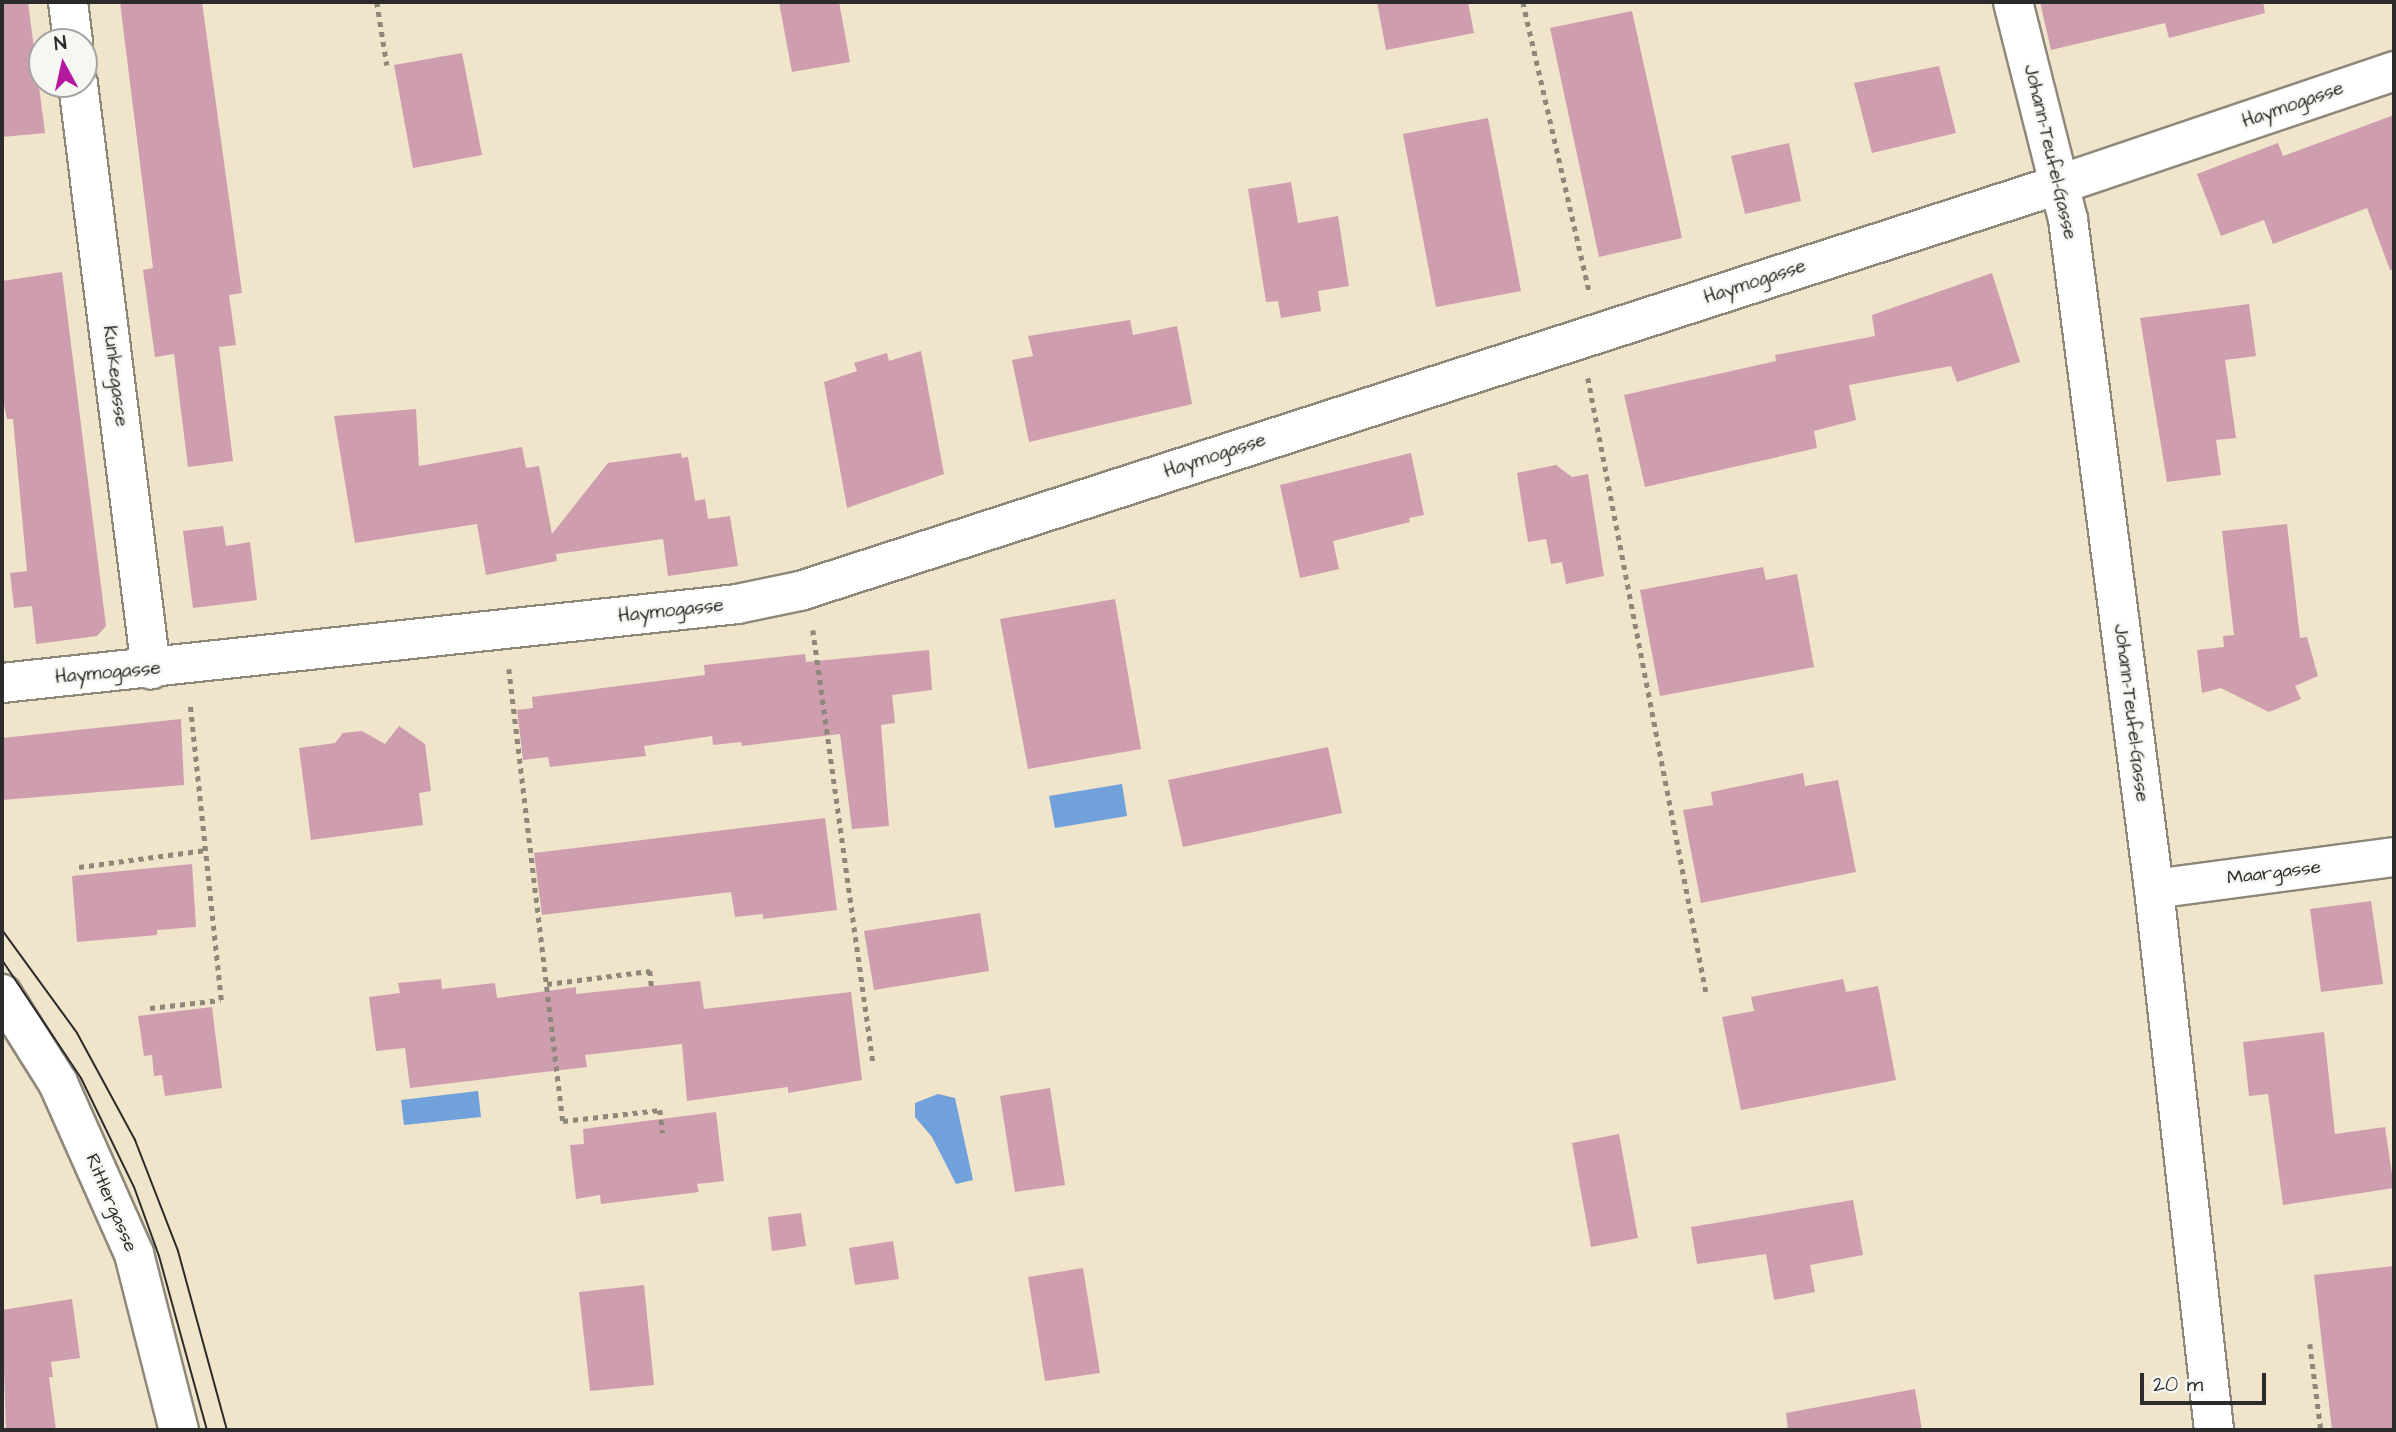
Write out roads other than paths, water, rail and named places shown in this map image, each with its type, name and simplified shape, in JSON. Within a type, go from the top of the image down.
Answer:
[{"type":"street","points":[[68,2],[71,28]]},
{"type":"street","name":"Johann-Teufel-Gasse","points":[[2013,2],[2061,184],[2154,889],[2214,1430]]},
{"type":"street","name":"Haymogasse","points":[[2,683],[737,604],[809,588],[2061,184],[2394,71]]},
{"type":"street","name":"Kunkegasse","points":[[80,98],[169,667]]},
{"type":"street","name":"Maargasse","points":[[2154,889],[2394,858]]},
{"type":"street","name":"Rittlergasse","points":[[2,994],[58,1083],[134,1254],[179,1430]]},
{"type":"water","points":[[1122,784],[1127,816],[1055,828],[1049,796]]},
{"type":"water","points":[[478,1091],[481,1117],[404,1125],[401,1100]]},
{"type":"water","points":[[938,1094],[955,1098],[973,1180],[956,1184],[932,1137],[915,1117],[915,1103]]},
{"type":"tram line","points":[[2,930],[77,1033],[135,1140],[178,1251],[227,1430]]},
{"type":"tram line","points":[[2,960],[81,1078],[134,1187],[159,1256],[207,1430]]}]
